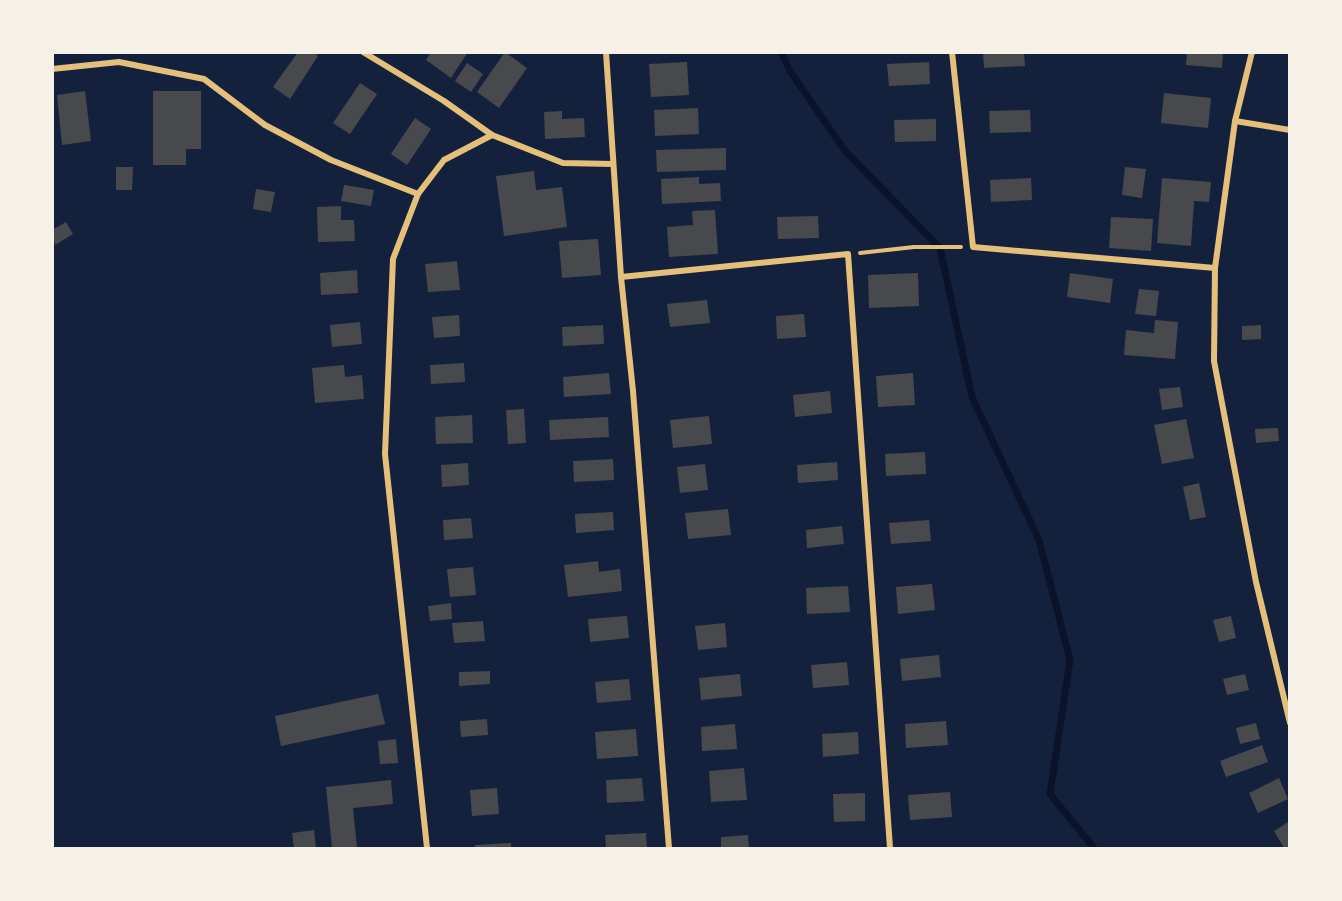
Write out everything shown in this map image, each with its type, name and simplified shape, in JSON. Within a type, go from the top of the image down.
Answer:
[{"type":"street","points":[[363,52],[444,101],[492,135],[563,163],[613,164]]},
{"type":"street","points":[[606,52],[621,277],[633,391],[669,849]]},
{"type":"street","points":[[952,52],[973,247],[1215,268]]},
{"type":"street","points":[[1252,52],[1235,121],[1215,268],[1214,361],[1256,582],[1290,723]]},
{"type":"street","points":[[52,69],[119,62],[204,79],[266,125],[331,160],[418,194]]},
{"type":"street","points":[[1235,121],[1290,130]]},
{"type":"street","points":[[428,849],[385,454],[393,259],[418,194],[444,160],[492,135]]},
{"type":"street","points":[[621,277],[848,254],[890,849]]},
{"type":"path","points":[[848,254],[914,248],[973,247]]},
{"type":"building","points":[[298,52],[313,52],[318,56],[290,99],[273,87]]},
{"type":"building","points":[[431,52],[468,52],[451,78],[426,60]]},
{"type":"building","points":[[505,52],[527,68],[499,108],[477,92]]},
{"type":"building","points":[[983,52],[1024,52],[1025,66],[984,68]]},
{"type":"building","points":[[1187,52],[1223,52],[1222,68],[1186,65]]},
{"type":"building","points":[[687,62],[689,95],[651,97],[649,64]]},
{"type":"building","points":[[929,62],[930,84],[889,86],[887,64]]},
{"type":"building","points":[[467,63],[483,74],[471,92],[455,81]]},
{"type":"building","points":[[360,83],[377,94],[350,134],[333,123]]},
{"type":"building","points":[[85,91],[91,141],[62,145],[57,95]]},
{"type":"building","points":[[153,91],[201,91],[201,149],[186,149],[186,165],[153,165]]},
{"type":"building","points":[[1164,93],[1211,98],[1208,128],[1161,123]]},
{"type":"building","points":[[698,108],[699,134],[655,136],[654,110]]},
{"type":"building","points":[[1030,110],[1031,132],[990,133],[989,111]]},
{"type":"building","points":[[562,111],[562,119],[584,118],[585,137],[545,139],[544,112]]},
{"type":"building","points":[[415,118],[431,129],[407,165],[391,154]]},
{"type":"building","points":[[936,119],[936,141],[895,142],[894,120]]},
{"type":"building","points":[[726,148],[726,170],[657,172],[656,150]]},
{"type":"building","points":[[116,167],[133,167],[132,190],[116,190]]},
{"type":"building","points":[[1125,167],[1146,169],[1142,198],[1122,195]]},
{"type":"building","points":[[534,171],[536,190],[562,187],[567,227],[504,236],[496,176]]},
{"type":"building","points":[[699,177],[699,184],[720,183],[721,201],[662,204],[661,179]]},
{"type":"building","points":[[1031,178],[1032,200],[991,202],[990,180]]},
{"type":"building","points":[[1162,178],[1211,182],[1209,202],[1194,201],[1191,246],[1157,243]]},
{"type":"building","points":[[344,185],[374,190],[371,206],[341,201]]},
{"type":"building","points":[[256,189],[275,192],[271,212],[253,209]]},
{"type":"building","points":[[341,206],[341,220],[354,220],[355,241],[318,242],[317,207]]},
{"type":"building","points":[[715,210],[718,254],[669,257],[667,227],[693,225],[692,211]]},
{"type":"building","points":[[818,216],[819,238],[778,239],[777,217]]},
{"type":"building","points":[[1111,217],[1153,219],[1151,251],[1109,248]]},
{"type":"building","points":[[66,222],[73,234],[55,245],[52,230]]},
{"type":"building","points":[[598,239],[601,275],[562,278],[559,241]]},
{"type":"building","points":[[457,261],[460,290],[428,292],[425,264]]},
{"type":"building","points":[[357,270],[358,293],[321,295],[320,273]]},
{"type":"building","points":[[918,273],[919,306],[869,308],[868,275]]},
{"type":"building","points":[[1070,273],[1113,279],[1110,303],[1067,297]]},
{"type":"building","points":[[1139,289],[1159,291],[1156,316],[1135,314]]},
{"type":"building","points":[[707,300],[710,323],[670,327],[667,304]]},
{"type":"building","points":[[804,314],[806,337],[777,339],[776,316]]},
{"type":"building","points":[[459,315],[460,336],[434,338],[432,317]]},
{"type":"building","points":[[1155,320],[1178,322],[1175,359],[1124,355],[1126,330],[1154,333]]},
{"type":"building","points":[[360,322],[362,344],[332,347],[330,325]]},
{"type":"building","points":[[603,325],[604,344],[563,346],[562,327]]},
{"type":"building","points":[[1261,325],[1261,339],[1242,340],[1242,326]]},
{"type":"building","points":[[464,363],[465,382],[431,384],[430,365]]},
{"type":"building","points":[[344,365],[345,377],[362,375],[364,399],[315,403],[312,368]]},
{"type":"building","points":[[609,373],[611,394],[564,397],[563,377]]},
{"type":"building","points":[[913,373],[915,405],[878,407],[876,376]]},
{"type":"building","points":[[1180,387],[1183,407],[1162,410],[1159,389]]},
{"type":"building","points":[[830,391],[832,413],[795,417],[793,395]]},
{"type":"building","points":[[524,409],[526,443],[508,444],[506,410]]},
{"type":"building","points":[[472,415],[473,443],[436,444],[435,417]]},
{"type":"building","points":[[709,416],[712,444],[673,448],[670,420]]},
{"type":"building","points":[[608,417],[609,437],[550,440],[549,420]]},
{"type":"building","points":[[1186,419],[1194,458],[1162,464],[1154,425]]},
{"type":"building","points":[[1278,428],[1279,441],[1256,443],[1255,429]]},
{"type":"building","points":[[925,452],[926,474],[886,476],[885,454]]},
{"type":"building","points":[[613,459],[614,480],[574,482],[573,461]]},
{"type":"building","points":[[837,462],[838,480],[798,483],[797,465]]},
{"type":"building","points":[[468,463],[469,485],[442,487],[441,465]]},
{"type":"building","points":[[705,464],[708,490],[680,493],[677,467]]},
{"type":"building","points":[[1199,483],[1206,517],[1190,520],[1183,487]]},
{"type":"building","points":[[728,509],[731,535],[688,539],[685,513]]},
{"type":"building","points":[[613,512],[614,530],[576,533],[575,514]]},
{"type":"building","points":[[471,518],[473,538],[444,540],[443,520]]},
{"type":"building","points":[[929,520],[931,541],[891,544],[889,523]]},
{"type":"building","points":[[842,526],[844,544],[807,548],[806,530]]},
{"type":"building","points":[[598,561],[599,572],[620,569],[622,591],[568,597],[564,565]]},
{"type":"building","points":[[473,567],[476,595],[450,597],[447,569]]},
{"type":"building","points":[[932,584],[935,610],[898,614],[896,587]]},
{"type":"building","points":[[848,586],[850,612],[807,614],[806,588]]},
{"type":"building","points":[[451,603],[452,619],[430,621],[428,606]]},
{"type":"building","points":[[627,616],[629,638],[590,642],[588,619]]},
{"type":"building","points":[[1231,616],[1236,638],[1219,642],[1213,620]]},
{"type":"building","points":[[483,621],[485,641],[454,643],[452,623]]},
{"type":"building","points":[[725,623],[727,647],[698,650],[695,626]]},
{"type":"building","points":[[939,655],[941,677],[902,681],[900,659]]},
{"type":"building","points":[[847,662],[849,685],[813,688],[811,665]]},
{"type":"building","points":[[490,671],[490,684],[459,686],[459,672]]},
{"type":"building","points":[[740,674],[742,696],[701,700],[699,678]]},
{"type":"building","points":[[1245,674],[1249,690],[1227,695],[1223,679]]},
{"type":"building","points":[[629,679],[631,700],[597,703],[595,682]]},
{"type":"building","points":[[378,694],[385,724],[281,746],[275,716]]},
{"type":"building","points":[[487,719],[488,735],[461,737],[460,721]]},
{"type":"building","points":[[946,721],[948,745],[906,748],[905,724]]},
{"type":"building","points":[[1256,723],[1260,739],[1240,744],[1236,728]]},
{"type":"building","points":[[735,724],[737,749],[702,751],[701,727]]},
{"type":"building","points":[[636,729],[638,756],[597,759],[595,732]]},
{"type":"building","points":[[858,732],[859,754],[823,757],[822,734]]},
{"type":"building","points":[[396,739],[398,763],[380,764],[378,741]]},
{"type":"building","points":[[1262,745],[1268,762],[1226,777],[1220,761]]},
{"type":"building","points":[[744,768],[747,800],[711,802],[709,771]]},
{"type":"building","points":[[642,778],[644,801],[607,803],[606,780]]},
{"type":"building","points":[[1279,778],[1288,799],[1258,813],[1249,793]]},
{"type":"building","points":[[391,780],[393,804],[353,808],[357,848],[332,848],[326,787]]},
{"type":"building","points":[[497,788],[499,814],[472,816],[470,790]]},
{"type":"building","points":[[950,792],[952,817],[910,820],[908,795]]},
{"type":"building","points":[[865,793],[865,821],[834,822],[833,794]]},
{"type":"building","points":[[1290,821],[1290,848],[1284,848],[1274,831]]},
{"type":"building","points":[[314,830],[316,848],[294,848],[292,833]]},
{"type":"building","points":[[646,833],[647,848],[606,848],[605,835]]},
{"type":"building","points":[[748,835],[749,848],[721,848],[721,837]]},
{"type":"building","points":[[511,843],[511,848],[475,848],[475,845]]},
{"type":"waterway","points":[[781,52],[790,71],[845,151],[940,248],[972,397],[1039,540],[1070,660],[1050,794],[1094,848]]}]
